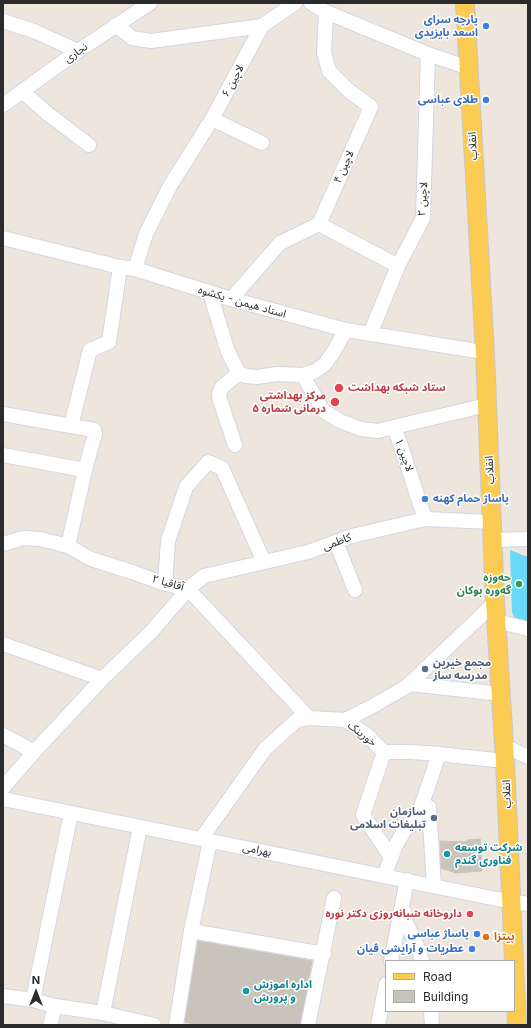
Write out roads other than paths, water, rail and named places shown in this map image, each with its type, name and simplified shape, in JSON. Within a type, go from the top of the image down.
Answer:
[{"type":"main road","name":"انقلاب","points":[[465,3],[485,353],[496,621],[505,754],[520,903],[514,960]]},
{"type":"main road","name":"انقلاب","points":[[515,983],[517,1025]]},
{"type":"street","name":"نجاری","points":[[3,105],[78,51],[150,3]]},
{"type":"street","points":[[116,25],[132,38],[152,41],[262,26],[295,3]]},
{"type":"street","points":[[311,3],[326,12],[428,54],[469,68]]},
{"type":"street","name":"لاچین ۴","points":[[319,224],[371,107],[348,90],[329,71],[324,53],[326,12]]},
{"type":"street","points":[[3,21],[34,31],[78,51]]},
{"type":"street","name":"لاچین ۶","points":[[134,269],[146,234],[170,186],[212,119],[262,26]]},
{"type":"street","name":"لاچین ۲","points":[[370,334],[398,266],[423,218],[428,54]]},
{"type":"street","points":[[22,91],[48,114],[89,145]]},
{"type":"street","points":[[212,119],[262,143]]},
{"type":"street","points":[[231,299],[280,243],[319,224],[398,266]]},
{"type":"street","name":"استاد هیمن - یکشوه","points":[[3,238],[120,267],[134,269],[210,293],[346,330],[463,348],[485,353]]},
{"type":"street","points":[[71,426],[90,350],[109,342],[120,267]]},
{"type":"street","points":[[210,293],[232,360],[239,373],[246,376],[257,377],[277,374],[304,375],[315,371],[324,365],[346,330]]},
{"type":"street","points":[[235,445],[219,394],[222,387],[239,373]]},
{"type":"street","name":"لاچین ۱","points":[[304,375],[322,410],[340,421],[361,429],[378,431],[394,427],[425,519]]},
{"type":"street","points":[[394,427],[487,405]]},
{"type":"street","points":[[3,414],[94,430],[95,434],[84,470],[68,546]]},
{"type":"street","points":[[3,455],[84,470]]},
{"type":"street","points":[[165,584],[168,541],[186,487],[208,462],[222,468],[264,562]]},
{"type":"street","name":"کاظمی","points":[[3,788],[34,752],[102,679],[151,632],[188,589],[204,576],[308,552],[352,536],[425,519],[492,522]]},
{"type":"street","name":"آقاقیا ۲","points":[[3,544],[23,538],[40,539],[68,546],[91,559],[165,584],[188,589],[309,718]]},
{"type":"street","points":[[493,540],[528,539]]},
{"type":"street","points":[[336,542],[355,590]]},
{"type":"street","points":[[406,687],[495,601]]},
{"type":"street","points":[[496,621],[528,629]]},
{"type":"street","points":[[3,644],[102,679]]},
{"type":"street","points":[[345,720],[371,707],[410,684],[501,694]]},
{"type":"street","name":"خورینک","points":[[205,840],[265,749],[297,720],[309,718],[345,720],[367,735],[384,752],[505,754],[528,757]]},
{"type":"street","points":[[3,736],[34,752]]},
{"type":"street","points":[[384,752],[363,815],[391,857]]},
{"type":"street","points":[[384,876],[396,845],[404,831],[420,810],[439,754]]},
{"type":"street","name":"بهرامی","points":[[3,799],[520,903]]},
{"type":"street","points":[[430,807],[434,886]]},
{"type":"street","points":[[33,1000],[71,813]]},
{"type":"street","points":[[103,1013],[140,827]]},
{"type":"street","points":[[176,1025],[205,840]]},
{"type":"street","points":[[391,960],[407,880]]},
{"type":"street","points":[[308,1025],[324,954],[334,898]]},
{"type":"street","points":[[402,905],[406,923],[418,948],[422,960]]},
{"type":"street","points":[[191,931],[324,954]]},
{"type":"street","points":[[378,1025],[385,989]]},
{"type":"street","points":[[3,996],[103,1013],[154,1025]]},
{"type":"street","points":[[50,1025],[55,1006]]},
{"type":"street","points":[[431,1012],[432,1025]]},
{"type":"water","name":"حه‌وزه گه‌وره بوکان","points":[[510,550],[528,557],[528,624],[514,617],[512,612]]},
{"type":"place","name":"پارچه سرای اسعد بایزیدی","points":[[486,26]]},
{"type":"place","name":"طلای عباسی","points":[[486,100]]},
{"type":"place","name":"ستاد شبکه بهداشت","points":[[339,388]]},
{"type":"place","name":"مرکز بهداشتی درمانی شماره ۵","points":[[335,402]]},
{"type":"place","name":"پاساژ حمام کهنه","points":[[425,499]]},
{"type":"place","name":"حه‌وزه گه‌وره بوکان","points":[[519,584]]},
{"type":"place","name":"مجمع خیرین مدرسه ساز","points":[[425,669]]},
{"type":"place","name":"سازمان تبلیغات اسلامی","points":[[434,818]]},
{"type":"place","name":"شرکت توسعه فناوری گندم","points":[[447,854]]},
{"type":"place","name":"داروخانه شبانه‌روزی دکتر نوره","points":[[470,914]]},
{"type":"place","name":"پاساژ عباسی","points":[[477,934]]},
{"type":"place","name":"پیتزا","points":[[486,937]]},
{"type":"place","name":"عطریات و آرایشی ڤیان","points":[[472,949]]},
{"type":"place","name":"اداره اموزش و پرورش","points":[[246,991]]}]
